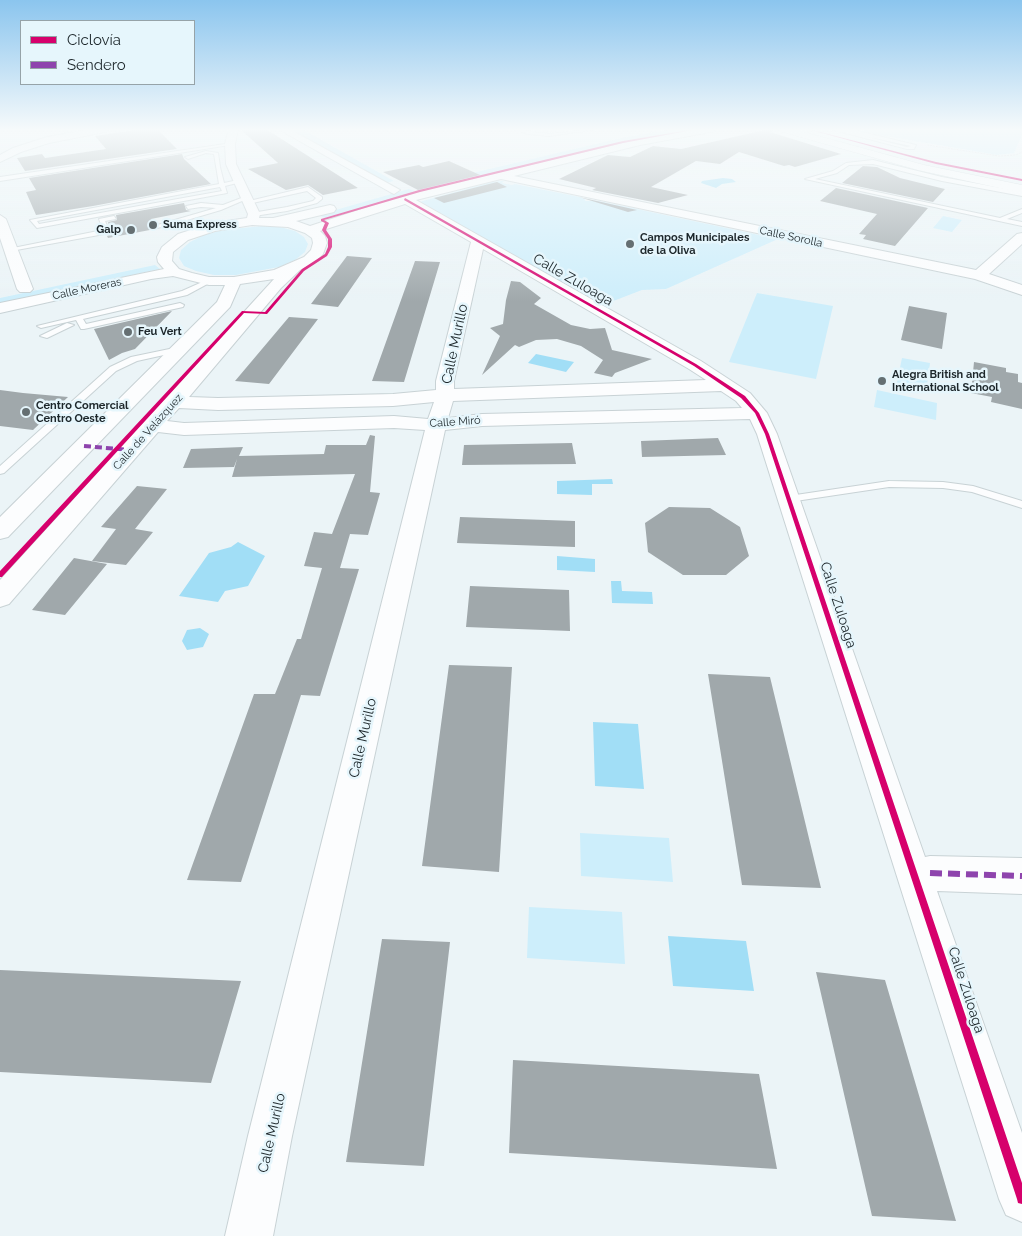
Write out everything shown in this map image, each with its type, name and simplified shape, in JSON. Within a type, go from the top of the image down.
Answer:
[{"type":"street","points":[[240,187],[250,208],[278,221],[310,230],[318,236],[320,243],[318,251],[309,260],[295,267],[256,278],[234,281],[189,277],[174,272],[168,267],[164,257],[167,250],[174,244],[196,232],[232,223],[250,208]]},
{"type":"street","points":[[278,221],[309,215],[400,187]]},
{"type":"street","points":[[310,230],[405,199],[454,187]]},
{"type":"street","name":"Calle Sorolla","points":[[549,187],[979,275],[1022,290]]},
{"type":"street","points":[[1009,187],[1022,189]]},
{"type":"street","name":"Calle Zuloaga","points":[[405,199],[694,365],[744,397],[757,413],[767,434],[789,499],[1022,1199]]},
{"type":"street","points":[[0,219],[12,243],[25,288]]},
{"type":"street","points":[[979,275],[1022,237]]},
{"type":"street","name":"Calle Murillo","points":[[250,1236],[270,1136],[436,425],[445,395],[445,380],[488,246]]},
{"type":"street","name":"Calle Moreras","points":[[0,294],[146,263],[164,257]]},
{"type":"street","name":"Calle de Velázquez","points":[[0,597],[175,402],[276,285],[295,267]]},
{"type":"street","name":"Calle Moreras","points":[[0,308],[151,275],[174,272]]},
{"type":"street","points":[[0,531],[224,304],[234,281]]},
{"type":"street","name":"Calle Miró","points":[[175,402],[218,404],[393,400],[445,395],[725,386]]},
{"type":"street","name":"Calle Miró","points":[[153,426],[184,429],[394,422],[436,425],[482,420],[757,413]]},
{"type":"street","points":[[930,872],[1022,876]]},
{"type":"lane","points":[[42,235],[32,220],[213,187]]},
{"type":"lane","points":[[844,187],[1022,224]]},
{"type":"lane","points":[[989,187],[1022,194]]},
{"type":"lane","points":[[157,226],[224,208],[250,208],[308,189],[320,198],[314,202],[287,209],[224,208],[201,205],[182,208]]},
{"type":"lane","points":[[1001,220],[1022,211]]},
{"type":"lane","points":[[12,243],[107,231],[101,220],[149,213]]},
{"type":"lane","points":[[171,223],[196,232]]},
{"type":"lane","points":[[44,336],[80,319],[184,293],[209,280]]},
{"type":"lane","points":[[80,319],[84,327],[180,305]]},
{"type":"lane","points":[[41,326],[80,319]]},
{"type":"lane","points":[[0,470],[113,369],[134,359],[179,349]]},
{"type":"lane","points":[[789,499],[882,485],[914,484],[973,489],[1022,505]]},
{"type":"shaded area","points":[[414,187],[434,187],[420,190]]},
{"type":"shaded area","name":"Campos Municipales de la Oliva","points":[[474,187],[528,187],[580,197],[586,200],[584,201],[599,201],[778,239],[666,289],[642,290],[600,304],[419,202]]},
{"type":"shaded area","points":[[409,189],[415,191],[325,218],[318,215]]},
{"type":"shaded area","points":[[943,216],[962,220],[952,232],[933,228]]},
{"type":"shaded area","points":[[262,226],[280,227],[295,231],[304,237],[308,244],[305,252],[295,260],[279,267],[236,275],[214,275],[196,271],[184,266],[179,258],[181,250],[190,242],[204,235],[222,230]]},
{"type":"shaded area","points":[[155,265],[160,269],[0,304],[0,298]]},
{"type":"shaded area","points":[[757,293],[833,306],[816,379],[729,362]]},
{"type":"shaded area","points":[[902,358],[930,363],[926,393],[896,387]]},
{"type":"shaded area","points":[[877,390],[937,403],[936,420],[874,407]]},
{"type":"shaded area","points":[[580,833],[669,838],[673,882],[581,876]]},
{"type":"shaded area","points":[[529,907],[622,912],[625,964],[527,958]]},
{"type":"water","points":[[536,354],[574,362],[566,372],[528,363]]},
{"type":"water","points":[[612,479],[613,484],[592,484],[592,495],[557,494],[557,481]]},
{"type":"water","points":[[238,542],[265,556],[248,586],[225,591],[218,602],[179,596],[209,553],[231,547]]},
{"type":"water","points":[[557,556],[595,559],[595,572],[557,570]]},
{"type":"water","points":[[611,581],[621,581],[622,591],[652,592],[653,604],[612,603]]},
{"type":"water","points":[[200,628],[209,634],[203,647],[187,650],[182,641],[187,630]]},
{"type":"water","points":[[593,722],[638,724],[644,789],[595,786]]},
{"type":"water","points":[[668,936],[746,941],[754,991],[673,986]]},
{"type":"building","points":[[34,187],[197,187],[36,215],[26,192],[36,190]]},
{"type":"building","points":[[280,187],[301,187],[286,190]]},
{"type":"building","points":[[311,187],[358,188],[323,195]]},
{"type":"building","points":[[412,187],[432,187],[418,190]]},
{"type":"building","points":[[479,187],[507,187],[444,203],[434,198]]},
{"type":"building","points":[[591,187],[652,187],[688,195],[658,203],[592,190],[596,188]]},
{"type":"building","points":[[860,187],[936,187],[945,189],[933,202]]},
{"type":"building","points":[[836,188],[928,208],[895,246],[863,239],[866,235],[859,234],[877,214],[820,201]]},
{"type":"building","points":[[579,197],[637,210],[628,212]]},
{"type":"building","points":[[184,203],[186,210],[191,211],[151,219],[154,224],[152,226],[155,229],[108,238],[107,236],[112,234],[108,222],[117,220],[116,215]]},
{"type":"building","points":[[347,256],[372,258],[338,307],[311,304]]},
{"type":"building","points":[[415,261],[440,262],[404,382],[372,381]]},
{"type":"building","points":[[511,281],[520,282],[541,298],[534,304],[571,325],[590,329],[605,328],[612,350],[652,359],[615,373],[612,377],[594,373],[603,360],[581,346],[557,339],[536,340],[519,347],[515,345],[482,375],[500,336],[490,328],[503,324]]},
{"type":"building","points":[[909,306],[947,313],[942,349],[901,340]]},
{"type":"building","points":[[172,311],[135,349],[109,360],[94,329]]},
{"type":"building","points":[[289,317],[318,319],[269,384],[235,381]]},
{"type":"building","points":[[974,362],[1006,368],[1006,372],[1018,374],[1018,382],[1022,383],[1022,409],[991,402],[992,397],[971,393]]},
{"type":"building","name":"Centro Comercial Centro Oeste","points":[[0,390],[68,397],[33,430],[0,426]]},
{"type":"building","points":[[370,435],[375,436],[370,492],[380,493],[368,535],[350,534],[340,568],[359,569],[320,696],[301,695],[241,882],[187,880],[254,694],[275,694],[297,639],[301,639],[322,568],[304,566],[314,532],[332,534],[355,474],[232,477],[237,459],[234,467],[183,468],[191,449],[243,447],[239,456],[324,454],[326,445],[366,445]]},
{"type":"building","points":[[718,438],[726,455],[642,457],[641,441]]},
{"type":"building","points":[[572,443],[576,464],[462,465],[464,445]]},
{"type":"building","points":[[137,486],[167,489],[135,529],[153,532],[126,565],[92,561],[116,529],[101,527]]},
{"type":"building","points":[[669,507],[710,508],[740,527],[749,556],[726,575],[683,575],[648,552],[645,523]]},
{"type":"building","points":[[460,517],[575,521],[575,547],[457,543]]},
{"type":"building","points":[[74,558],[107,564],[65,615],[32,610]]},
{"type":"building","points":[[470,586],[569,590],[570,631],[466,627]]},
{"type":"building","points":[[449,665],[512,667],[499,872],[422,866]]},
{"type":"building","points":[[708,674],[770,677],[821,888],[742,885]]},
{"type":"building","points":[[382,939],[450,942],[424,1166],[346,1162]]},
{"type":"building","points":[[0,970],[241,981],[211,1083],[0,1072]]},
{"type":"building","points":[[816,972],[885,980],[956,1221],[872,1216]]},
{"type":"building","points":[[513,1060],[759,1074],[777,1169],[509,1153]]},
{"type":"marked path","points":[[84,446],[130,450]]},
{"type":"marked path","points":[[930,873],[1022,876]]},
{"type":"cycle path","points":[[0,575],[243,312],[266,313],[303,270],[326,255],[330,247],[330,239],[324,230],[327,223],[322,220],[437,187]]},
{"type":"cycle path","points":[[405,199],[695,365],[743,397],[757,413],[767,434],[1022,1199]]},
{"type":"place","name":"Suma Express","points":[[153,225]]},
{"type":"place","name":"Galp","points":[[131,230]]},
{"type":"place","name":"Campos Municipales de la Oliva","points":[[630,244]]},
{"type":"place","name":"Feu Vert","points":[[128,332]]},
{"type":"place","name":"Alegra British and International School","points":[[882,381]]},
{"type":"place","name":"Centro Comercial Centro Oeste","points":[[26,412]]}]
